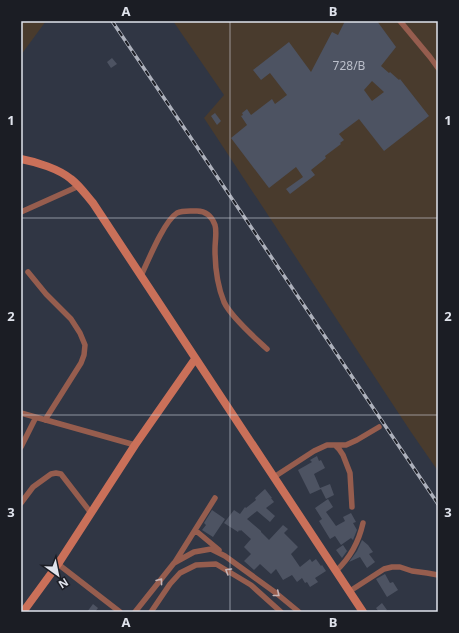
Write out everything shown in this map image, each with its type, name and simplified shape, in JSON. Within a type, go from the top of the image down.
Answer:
[{"type":"street","points":[[400,21],[438,68]]},
{"type":"street","points":[[21,159],[45,166],[70,178],[79,186],[93,203],[350,591],[360,610]]},
{"type":"street","points":[[21,212],[79,186]]},
{"type":"street","points":[[141,276],[164,227],[171,218],[185,210],[201,211],[209,215],[215,226],[216,272],[225,305],[237,320],[267,349]]},
{"type":"street","points":[[28,272],[46,294],[71,319],[80,333],[84,345],[84,355],[81,363],[45,420]]},
{"type":"street","points":[[23,612],[58,564],[135,444],[195,359]]},
{"type":"street","points":[[21,413],[135,444]]},
{"type":"street","points":[[21,447],[36,417]]},
{"type":"street","points":[[274,477],[314,451],[327,445],[346,445],[379,427]]},
{"type":"street","points":[[335,445],[343,455],[350,473],[352,507]]},
{"type":"street","points":[[21,503],[33,487],[51,474],[56,473],[61,474],[91,513]]},
{"type":"street","points":[[135,612],[174,563],[215,498]]},
{"type":"street","points":[[336,571],[344,564],[350,554],[361,535],[364,523]]},
{"type":"street","points":[[195,530],[225,556],[276,592],[299,612]]},
{"type":"street","points":[[174,563],[194,552],[211,549],[225,556]]},
{"type":"street","points":[[58,564],[120,612]]},
{"type":"street","points":[[151,612],[170,584],[180,573],[196,565],[216,564],[251,585],[281,612]]},
{"type":"street","points":[[350,591],[384,569],[392,567],[400,567],[412,571],[438,575]]},
{"type":"street","points":[[251,585],[256,578]]},
{"type":"shaded area","points":[[21,21],[46,21],[21,55]]},
{"type":"shaded area","points":[[173,21],[438,21],[438,471],[204,118],[224,95]]},
{"type":"building","points":[[345,21],[377,21],[396,47],[381,66],[399,80],[400,79],[429,116],[384,151],[359,119],[339,134],[344,140],[325,156],[326,158],[311,170],[315,175],[290,194],[286,189],[303,177],[296,167],[269,188],[231,138],[247,125],[241,116],[247,109],[251,115],[272,99],[275,104],[287,95],[270,73],[261,80],[253,70],[289,42],[311,72],[332,32],[338,35]],"holes":[[[372,81],[384,92],[372,101],[364,90]]]},
{"type":"building","points":[[112,58],[117,64],[111,68],[107,62]]},
{"type":"building","points":[[215,113],[221,121],[217,125],[211,116]]},
{"type":"building","points":[[317,456],[325,468],[314,474],[320,488],[330,484],[334,495],[326,499],[321,489],[310,494],[298,470],[312,462],[310,460]]},
{"type":"building","points":[[265,489],[274,502],[266,508],[275,516],[270,522],[257,511],[247,519],[269,540],[283,525],[288,529],[284,533],[298,547],[291,554],[300,567],[310,559],[312,562],[316,559],[321,566],[322,565],[326,571],[315,578],[318,582],[310,587],[302,578],[297,582],[292,575],[283,580],[276,569],[271,574],[260,564],[254,570],[244,561],[251,554],[244,547],[251,539],[241,530],[238,532],[224,523],[234,510],[240,514],[245,507],[246,508],[256,500],[255,498]]},
{"type":"building","points":[[328,499],[333,507],[326,512],[336,526],[345,521],[343,517],[351,513],[356,522],[353,523],[357,530],[353,540],[351,538],[341,545],[335,536],[330,539],[319,521],[322,519],[315,508]]},
{"type":"building","points":[[212,510],[225,519],[213,537],[202,530],[206,525],[204,523]]},
{"type":"building","points":[[362,540],[373,552],[369,554],[375,562],[367,568],[360,557],[349,562],[357,551]]},
{"type":"building","points":[[343,545],[347,551],[342,558],[336,550]]},
{"type":"building","points":[[385,574],[390,583],[393,582],[398,590],[387,597],[376,579]]},
{"type":"building","points":[[382,603],[387,610],[384,612],[379,612],[376,608]]},
{"type":"building","points":[[93,604],[98,608],[95,612],[87,612]]},
{"type":"railway","points":[[112,21],[438,504]]}]
